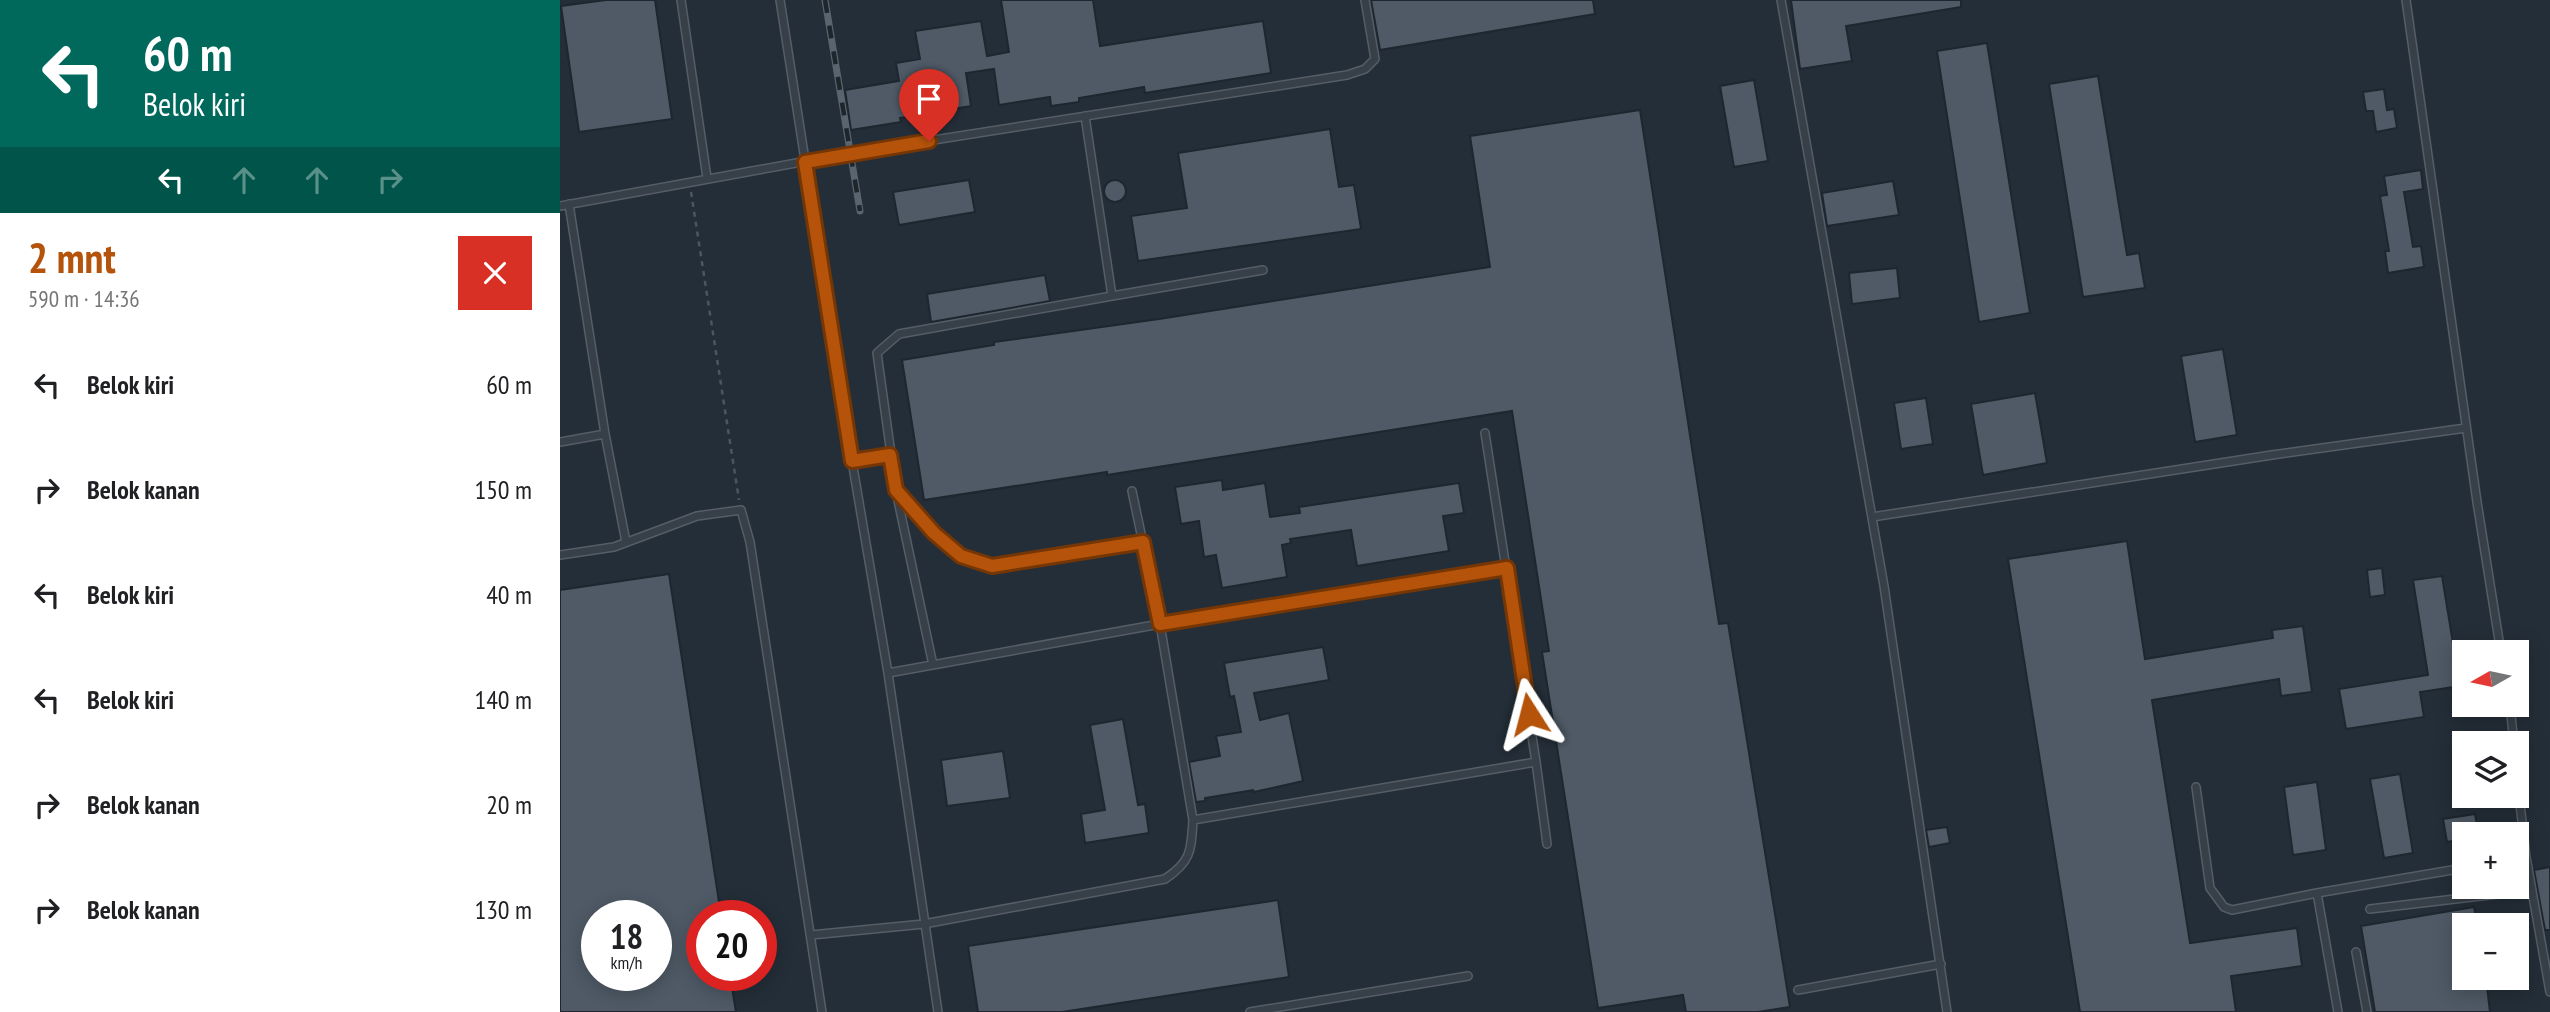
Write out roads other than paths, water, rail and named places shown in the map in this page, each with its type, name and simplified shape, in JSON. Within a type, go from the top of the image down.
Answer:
[{"type":"lane","points":[[681,0],[710,178]]},
{"type":"lane","points":[[780,0],[888,673],[938,1012]]},
{"type":"lane","points":[[560,206],[729,174],[1347,75],[1365,69],[1375,59],[1365,0]]},
{"type":"lane","points":[[1781,0],[1872,517],[1947,1012]]},
{"type":"lane","points":[[2406,0],[2466,428],[2499,640]]},
{"type":"lane","points":[[1085,116],[1112,296]]},
{"type":"lane","points":[[569,204],[605,434],[626,541]]},
{"type":"lane","points":[[933,665],[896,490],[877,353],[899,334],[1263,270]]},
{"type":"lane","points":[[1872,517],[2466,428]]},
{"type":"lane","points":[[1485,433],[1547,844]]},
{"type":"lane","points":[[560,442],[605,434]]},
{"type":"lane","points":[[852,461],[890,455]]},
{"type":"lane","points":[[896,490],[934,533],[961,556],[992,566],[1143,542]]},
{"type":"lane","points":[[811,935],[924,924],[1165,879],[1182,867],[1191,851],[1193,820],[1160,624],[1132,491]]},
{"type":"lane","points":[[560,555],[614,547],[697,516],[741,510],[756,582],[822,1012]]},
{"type":"lane","points":[[888,673],[1160,624],[1507,568]]},
{"type":"lane","points":[[1193,820],[1536,762]]},
{"type":"lane","points":[[2196,787],[2210,888],[2224,907],[2232,910],[2452,870]]},
{"type":"lane","points":[[2529,874],[2550,992]]},
{"type":"lane","points":[[2370,909],[2532,890]]},
{"type":"lane","points":[[2317,893],[2338,1012]]},
{"type":"lane","points":[[2357,952],[2367,1012]]},
{"type":"lane","points":[[1798,990],[1941,964]]},
{"type":"lane","points":[[1250,1012],[1468,976]]},
{"type":"railway","points":[[825,0],[860,211]]}]
